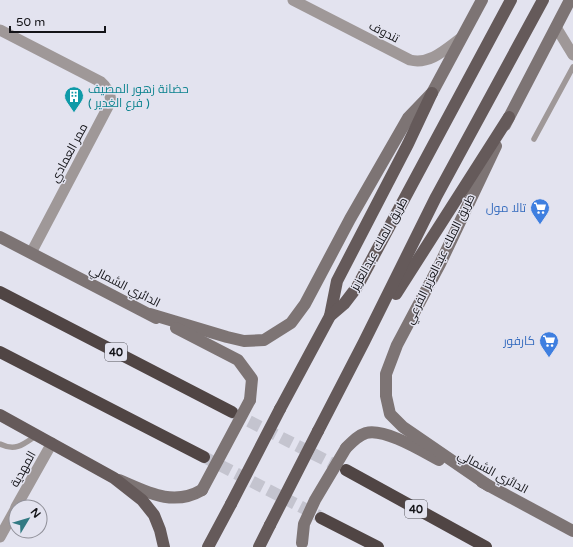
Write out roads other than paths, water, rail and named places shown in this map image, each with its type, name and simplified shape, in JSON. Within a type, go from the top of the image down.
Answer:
[{"type":"highway","name":"40","points":[[0,292],[232,412]]},
{"type":"highway","points":[[0,352],[204,456]]},
{"type":"highway","name":"40","points":[[346,470],[486,547]]},
{"type":"highway","points":[[322,518],[378,547]]},
{"type":"main road","name":"طريق الملك عبدالعزيز","points":[[208,547],[330,316],[344,304],[357,287],[511,0]]},
{"type":"main road","points":[[259,547],[436,197],[543,0]]},
{"type":"main road","points":[[330,316],[337,281],[408,144],[432,93]]},
{"type":"main road","points":[[364,342],[509,117]]},
{"type":"main road","points":[[0,415],[114,478],[142,500],[154,515],[160,530],[164,547]]},
{"type":"street","name":"تندوف","points":[[293,0],[410,60],[419,62],[426,60],[445,51],[461,38]]},
{"type":"street","points":[[150,314],[244,341],[264,340],[291,323],[305,304],[350,219],[408,118],[432,93],[482,0]]},
{"type":"street","name":"طريق الملك عبدالعزيز الفرعي","points":[[489,486],[403,427],[390,414],[386,396],[386,374],[397,345],[440,264],[509,117],[570,0]]},
{"type":"street","points":[[556,27],[573,55]]},
{"type":"street","name":"ممر العمادي","points":[[0,30],[101,82],[106,86],[111,101],[31,253]]},
{"type":"street","name":"الدائري الشمالي","points":[[0,237],[238,360],[252,379],[250,400],[202,490],[192,496],[180,498],[155,495],[114,478]]},
{"type":"street","name":"الدائري الشمالي","points":[[302,545],[304,524],[315,500],[346,448],[355,438],[367,433],[387,435],[400,439],[573,531]]},
{"type":"street","name":"المهدية","points":[[20,499],[52,443]]},
{"type":"street","name":"المهدية","points":[[0,537],[8,522]]},
{"type":"lane","points":[[534,139],[573,67]]},
{"type":"lane","points":[[0,444],[7,448],[22,446],[37,435]]},
{"type":"tunnel","points":[[233,413],[345,470]]},
{"type":"tunnel","points":[[204,457],[319,516]]},
{"type":"place","name":"حضانة زهور المصيف ( فرع الغدير )","points":[[74,113]]},
{"type":"place","name":"تالا مول","points":[[540,225]]},
{"type":"place","name":"كارفور","points":[[549,358]]}]
